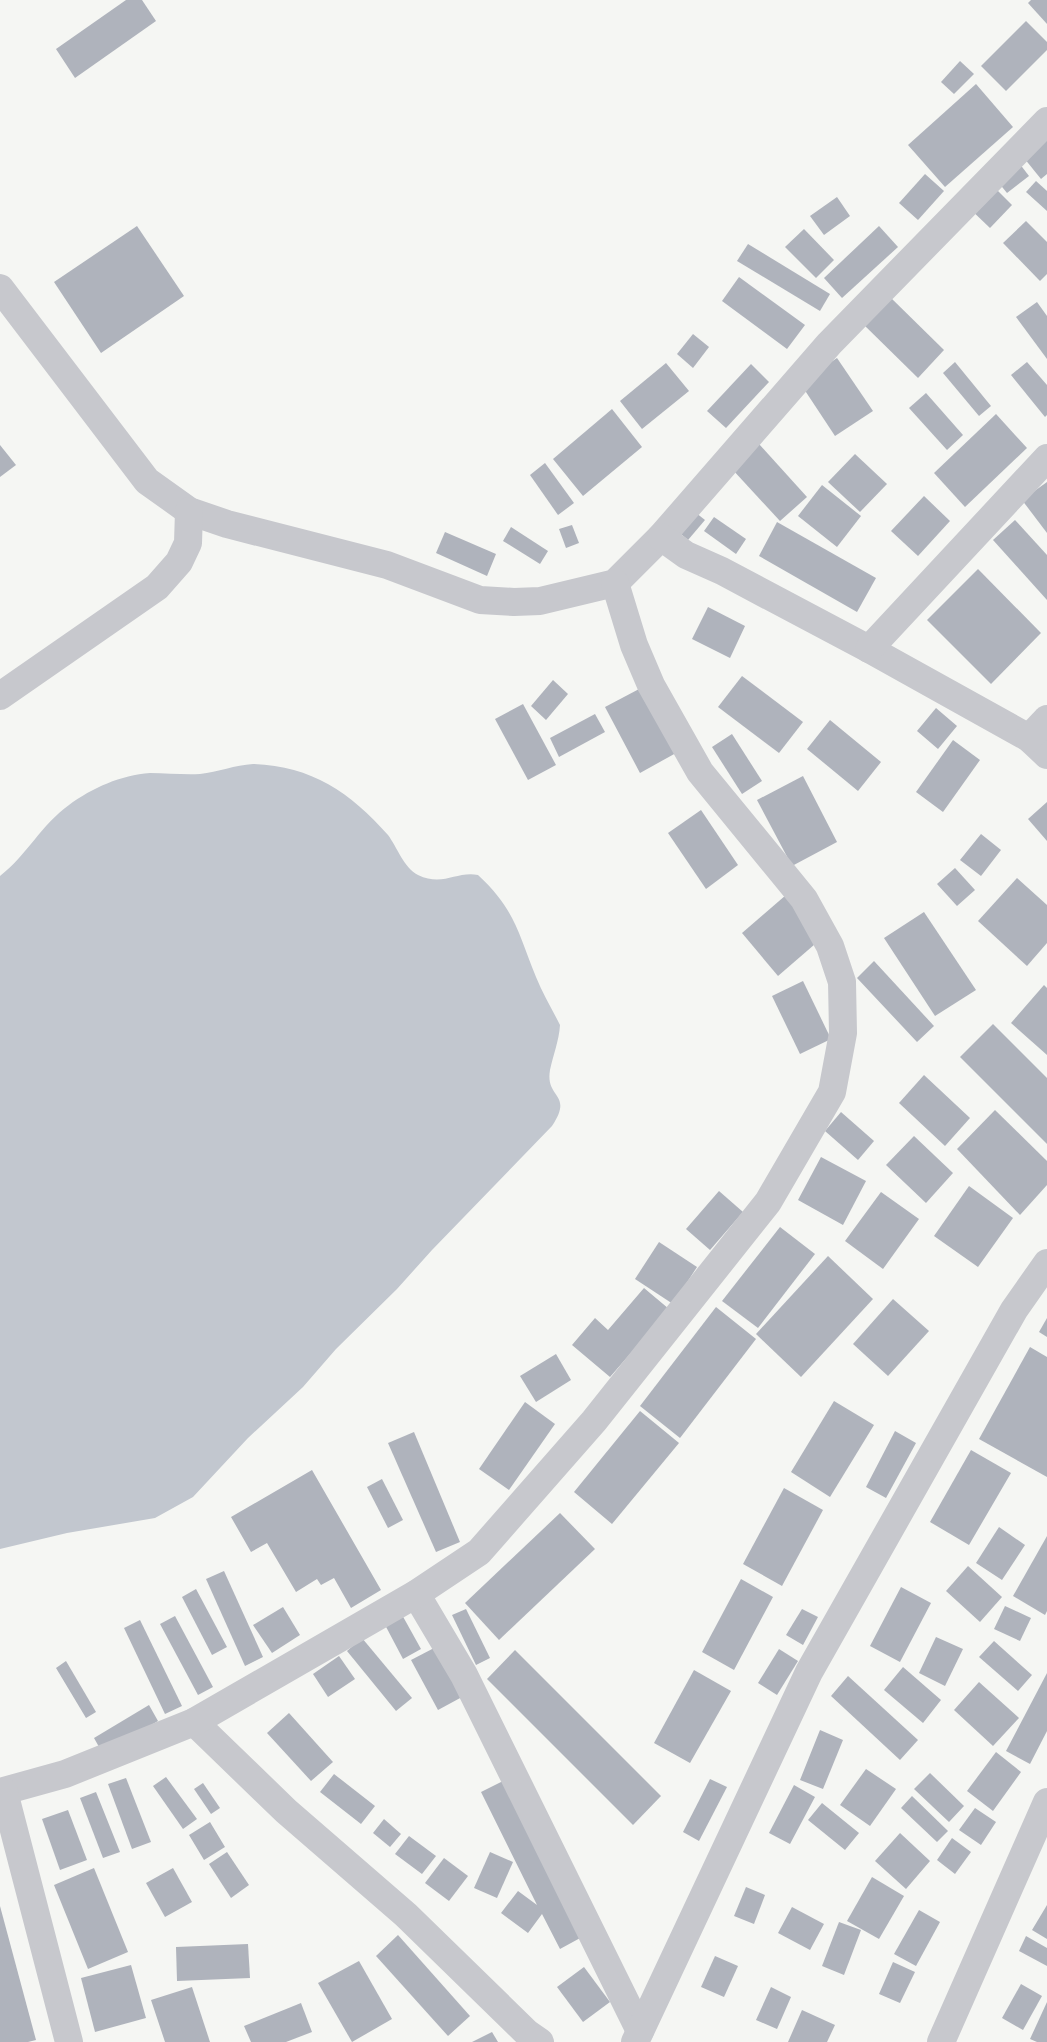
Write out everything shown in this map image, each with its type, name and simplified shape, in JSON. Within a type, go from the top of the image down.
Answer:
[{"type":"street","points":[[0,288],[147,481],[190,511],[226,524],[387,565],[480,600],[514,602],[540,600],[614,583],[661,536],[829,344],[1047,121]]},
{"type":"street","points":[[869,649],[1047,458]]},
{"type":"street","points":[[0,696],[157,587],[179,562],[188,543],[190,511]]},
{"type":"street","points":[[661,536],[686,555],[722,571],[1041,737]]},
{"type":"street","points":[[69,2042],[2,1792],[64,1774],[194,1722],[416,1594],[479,1552],[594,1421],[768,1202],[832,1092],[843,1033],[842,982],[830,946],[804,899],[700,772],[651,685],[634,645],[614,583]]},
{"type":"street","points":[[637,2036],[809,1672],[1014,1310],[1047,1263]]},
{"type":"street","points":[[416,1594],[464,1675],[637,2036]]},
{"type":"street","points":[[194,1722],[286,1811],[406,1915],[527,2032],[540,2042]]},
{"type":"street","points":[[941,2042],[1047,1802]]},
{"type":"shaded area","points":[[253,764],[293,770],[328,784],[344,794],[388,835],[405,862],[418,875],[442,879],[470,874],[478,875],[490,887],[514,922],[539,983],[560,1025],[550,1070],[551,1086],[560,1101],[558,1115],[552,1126],[432,1250],[397,1289],[336,1349],[303,1387],[248,1438],[193,1497],[155,1518],[67,1533],[0,1549],[0,876],[18,859],[59,813],[78,799],[107,783],[139,774],[200,774]]},
{"type":"building","points":[[126,0],[142,0],[156,21],[75,78],[56,49]]},
{"type":"building","points":[[1031,0],[1047,0],[1047,24],[1028,3]]},
{"type":"building","points":[[1026,21],[1047,42],[1047,50],[1006,91],[981,66]]},
{"type":"building","points":[[960,61],[974,74],[954,94],[941,82]]},
{"type":"building","points":[[976,84],[1013,127],[945,187],[908,145]]},
{"type":"building","points":[[1047,139],[1047,174],[1041,179],[1024,158]]},
{"type":"building","points":[[1016,159],[1029,176],[1007,193],[994,177]]},
{"type":"building","points":[[925,174],[944,191],[918,220],[899,203]]},
{"type":"building","points":[[988,181],[1012,205],[990,228],[966,205]]},
{"type":"building","points":[[1036,181],[1047,191],[1047,211],[1026,192]]},
{"type":"building","points":[[837,197],[850,216],[824,235],[810,216]]},
{"type":"building","points":[[1026,221],[1047,242],[1047,274],[1040,281],[1003,243]]},
{"type":"building","points":[[137,226],[184,296],[101,353],[54,282]]},
{"type":"building","points":[[879,226],[898,247],[842,298],[824,278]]},
{"type":"building","points":[[804,229],[834,260],[816,278],[785,247]]},
{"type":"building","points":[[748,244],[830,294],[820,311],[737,261]]},
{"type":"building","points":[[739,277],[805,325],[787,349],[722,301]]},
{"type":"building","points":[[888,295],[944,350],[918,378],[861,322]]},
{"type":"building","points":[[1037,302],[1047,316],[1047,359],[1016,317]]},
{"type":"building","points":[[693,334],[709,347],[693,368],[677,354]]},
{"type":"building","points":[[837,358],[873,411],[835,436],[800,383]]},
{"type":"building","points":[[955,362],[991,406],[979,416],[943,373]]},
{"type":"building","points":[[1027,362],[1047,385],[1047,415],[1045,417],[1011,375]]},
{"type":"building","points":[[666,363],[689,391],[642,429],[620,401]]},
{"type":"building","points":[[751,364],[769,382],[726,428],[707,411]]},
{"type":"building","points":[[926,393],[963,435],[947,450],[909,408]]},
{"type":"building","points":[[612,409],[642,447],[583,496],[553,459]]},
{"type":"building","points":[[996,414],[1027,448],[965,507],[934,473]]},
{"type":"building","points":[[759,444],[807,497],[780,521],[732,469]]},
{"type":"building","points":[[0,445],[16,465],[0,477]]},
{"type":"building","points":[[855,454],[887,484],[860,512],[828,482]]},
{"type":"building","points":[[545,463],[574,503],[558,515],[530,475]]},
{"type":"building","points":[[1047,482],[1047,533],[1022,500]]},
{"type":"building","points":[[822,485],[861,516],[837,547],[798,516]]},
{"type":"building","points":[[924,496],[950,521],[918,556],[891,531]]},
{"type":"building","points":[[691,509],[705,520],[688,540],[675,529]]},
{"type":"building","points":[[714,517],[746,539],[736,554],[704,531]]},
{"type":"building","points":[[1015,520],[1047,555],[1047,600],[993,540]]},
{"type":"building","points":[[777,522],[876,578],[857,612],[759,556]]},
{"type":"building","points":[[572,525],[579,543],[566,548],[559,529]]},
{"type":"building","points":[[511,527],[548,551],[540,564],[503,541]]},
{"type":"building","points":[[445,532],[496,554],[487,576],[436,553]]},
{"type":"building","points":[[978,569],[1041,633],[991,684],[927,620]]},
{"type":"building","points":[[708,607],[745,626],[730,658],[692,639]]},
{"type":"building","points":[[742,676],[803,722],[779,753],[718,707]]},
{"type":"building","points":[[553,680],[568,694],[546,720],[531,706]]},
{"type":"building","points":[[641,688],[676,753],[640,773],[605,707]]},
{"type":"building","points":[[523,704],[556,765],[528,780],[495,719]]},
{"type":"building","points":[[936,708],[957,726],[938,749],[917,731]]},
{"type":"building","points":[[595,714],[605,732],[559,757],[550,738]]},
{"type":"building","points":[[830,720],[881,762],[858,791],[807,749]]},
{"type":"building","points":[[732,734],[762,781],[742,794],[712,747]]},
{"type":"building","points":[[953,740],[980,760],[943,812],[916,792]]},
{"type":"building","points":[[803,776],[837,842],[792,866],[757,800]]},
{"type":"building","points":[[1047,802],[1047,841],[1028,819]]},
{"type":"building","points":[[701,810],[738,865],[706,889],[668,833]]},
{"type":"building","points":[[981,834],[1001,850],[981,876],[960,860]]},
{"type":"building","points":[[955,868],[975,890],[957,906],[937,884]]},
{"type":"building","points":[[1017,878],[1047,905],[1047,943],[1027,966],[978,921]]},
{"type":"building","points":[[786,895],[822,938],[778,976],[742,933]]},
{"type":"building","points":[[924,912],[976,990],[935,1016],[884,938]]},
{"type":"building","points":[[874,961],[934,1026],[917,1042],[857,978]]},
{"type":"building","points":[[803,981],[831,1039],[800,1054],[772,996]]},
{"type":"building","points":[[1044,985],[1047,988],[1047,1055],[1011,1023]]},
{"type":"building","points":[[993,1024],[1047,1078],[1047,1144],[960,1057]]},
{"type":"building","points":[[924,1075],[970,1118],[945,1146],[899,1103]]},
{"type":"building","points":[[995,1110],[1047,1161],[1047,1185],[1020,1215],[957,1149]]},
{"type":"building","points":[[841,1112],[874,1141],[858,1160],[825,1131]]},
{"type":"building","points":[[914,1136],[953,1173],[926,1203],[886,1165]]},
{"type":"building","points":[[821,1157],[866,1181],[843,1225],[798,1200]]},
{"type":"building","points":[[969,1186],[1013,1218],[978,1267],[934,1236]]},
{"type":"building","points":[[719,1191],[743,1212],[710,1250],[686,1229]]},
{"type":"building","points":[[881,1192],[919,1219],[883,1269],[845,1241]]},
{"type":"building","points":[[780,1227],[815,1254],[758,1328],[722,1301]]},
{"type":"building","points":[[659,1242],[697,1267],[673,1304],[635,1279]]},
{"type":"building","points":[[828,1256],[873,1299],[801,1377],[756,1334]]},
{"type":"building","points":[[644,1288],[669,1309],[610,1377],[572,1345],[595,1318],[608,1330]]},
{"type":"building","points":[[893,1299],[929,1331],[888,1376],[853,1344]]},
{"type":"building","points":[[716,1307],[756,1339],[680,1438],[640,1406]]},
{"type":"building","points":[[1047,1318],[1047,1337],[1039,1332]]},
{"type":"building","points":[[1030,1347],[1047,1357],[1047,1477],[979,1439]]},
{"type":"building","points":[[556,1354],[571,1380],[536,1402],[520,1376]]},
{"type":"building","points":[[834,1401],[874,1425],[830,1497],[791,1472]]},
{"type":"building","points":[[525,1402],[555,1424],[509,1490],[479,1469]]},
{"type":"building","points":[[640,1411],[679,1443],[612,1524],[574,1492]]},
{"type":"building","points":[[895,1431],[916,1443],[886,1498],[866,1487]]},
{"type":"building","points":[[414,1432],[460,1542],[436,1552],[388,1443]]},
{"type":"building","points":[[971,1450],[1011,1473],[969,1545],[930,1522]]},
{"type":"building","points":[[312,1470],[381,1590],[351,1608],[334,1578],[321,1585],[317,1579],[296,1592],[267,1543],[251,1552],[231,1517]]},
{"type":"building","points":[[382,1479],[403,1520],[388,1528],[367,1487]]},
{"type":"building","points":[[784,1488],[823,1510],[782,1586],[743,1564]]},
{"type":"building","points":[[560,1513],[595,1549],[499,1640],[465,1603]]},
{"type":"building","points":[[999,1527],[1025,1545],[1002,1580],[976,1563]]},
{"type":"building","points":[[1047,1536],[1047,1611],[1045,1615],[1013,1596]]},
{"type":"building","points":[[968,1566],[1002,1597],[980,1622],[946,1591]]},
{"type":"building","points":[[224,1571],[263,1657],[245,1666],[206,1579]]},
{"type":"building","points":[[741,1579],[773,1597],[734,1670],[702,1652]]},
{"type":"building","points":[[901,1587],[931,1603],[900,1662],[870,1646]]},
{"type":"building","points":[[196,1589],[227,1647],[212,1655],[182,1597]]},
{"type":"building","points":[[1005,1606],[1031,1618],[1020,1641],[994,1629]]},
{"type":"building","points":[[283,1607],[300,1635],[272,1653],[253,1625]]},
{"type":"building","points":[[466,1609],[490,1658],[476,1665],[452,1615]]},
{"type":"building","points":[[802,1609],[818,1617],[803,1645],[786,1635]]},
{"type":"building","points":[[401,1613],[421,1649],[403,1659],[384,1623]]},
{"type":"building","points":[[175,1616],[213,1687],[198,1695],[160,1624]]},
{"type":"building","points":[[140,1620],[182,1706],[165,1714],[124,1628]]},
{"type":"building","points":[[936,1637],[963,1649],[945,1686],[919,1673]]},
{"type":"building","points":[[362,1638],[412,1698],[396,1711],[347,1651]]},
{"type":"building","points":[[994,1641],[1032,1675],[1018,1691],[979,1657]]},
{"type":"building","points":[[436,1647],[462,1697],[438,1710],[411,1660]]},
{"type":"building","points":[[779,1649],[798,1661],[777,1695],[758,1683]]},
{"type":"building","points":[[515,1650],[661,1796],[633,1825],[487,1679]]},
{"type":"building","points":[[339,1656],[355,1679],[328,1697],[313,1674]]},
{"type":"building","points":[[66,1661],[96,1712],[86,1718],[56,1668]]},
{"type":"building","points":[[903,1667],[941,1700],[923,1723],[884,1690]]},
{"type":"building","points":[[694,1670],[731,1691],[690,1763],[654,1743]]},
{"type":"building","points":[[1047,1673],[1047,1731],[1030,1764],[1006,1751]]},
{"type":"building","points":[[848,1676],[918,1740],[900,1760],[831,1696]]},
{"type":"building","points":[[979,1682],[1019,1718],[993,1746],[954,1710]]},
{"type":"building","points":[[149,1705],[158,1721],[103,1754],[94,1738]]},
{"type":"building","points":[[289,1713],[333,1762],[311,1781],[267,1733]]},
{"type":"building","points":[[820,1730],[843,1740],[823,1789],[800,1780]]},
{"type":"building","points":[[996,1752],[1021,1772],[993,1811],[967,1791]]},
{"type":"building","points":[[866,1769],[896,1789],[870,1826],[840,1805]]},
{"type":"building","points":[[930,1773],[964,1806],[949,1822],[914,1789]]},
{"type":"building","points":[[334,1774],[375,1806],[361,1824],[320,1792]]},
{"type":"building","points":[[166,1777],[197,1819],[183,1829],[153,1786]]},
{"type":"building","points":[[126,1778],[151,1842],[132,1849],[108,1784]]},
{"type":"building","points":[[710,1779],[727,1787],[699,1841],[683,1832]]},
{"type":"building","points":[[503,1781],[582,1937],[560,1949],[542,1914],[528,1933],[501,1913],[518,1891],[537,1905],[481,1792]]},
{"type":"building","points":[[203,1783],[220,1808],[211,1814],[194,1789]]},
{"type":"building","points":[[794,1785],[815,1797],[790,1844],[769,1833]]},
{"type":"building","points":[[96,1792],[120,1852],[103,1858],[80,1798]]},
{"type":"building","points":[[912,1796],[948,1831],[937,1842],[901,1808]]},
{"type":"building","points":[[822,1803],[859,1833],[845,1850],[808,1820]]},
{"type":"building","points":[[975,1808],[996,1822],[981,1845],[959,1830]]},
{"type":"building","points":[[68,1810],[87,1860],[60,1870],[42,1819]]},
{"type":"building","points":[[384,1819],[401,1834],[390,1847],[373,1833]]},
{"type":"building","points":[[210,1822],[225,1847],[204,1860],[189,1835]]},
{"type":"building","points":[[900,1833],[930,1861],[906,1889],[875,1861]]},
{"type":"building","points":[[409,1836],[436,1856],[422,1874],[395,1854]]},
{"type":"building","points":[[952,1838],[971,1852],[955,1874],[937,1860]]},
{"type":"building","points":[[227,1852],[249,1885],[231,1898],[209,1864]]},
{"type":"building","points":[[490,1852],[513,1862],[497,1898],[474,1888]]},
{"type":"building","points":[[444,1858],[468,1876],[449,1901],[425,1883]]},
{"type":"building","points":[[94,1868],[128,1952],[88,1969],[54,1885]]},
{"type":"building","points":[[173,1868],[192,1902],[165,1917],[146,1883]]},
{"type":"building","points":[[872,1877],[904,1896],[879,1939],[847,1921]]},
{"type":"building","points":[[746,1887],[765,1895],[754,1924],[734,1916]]},
{"type":"building","points":[[1047,1905],[1047,1939],[1032,1930]]},
{"type":"building","points":[[0,1906],[36,2040],[28,2042],[0,2042]]},
{"type":"building","points":[[792,1907],[824,1924],[810,1950],[778,1933]]},
{"type":"building","points":[[919,1910],[940,1922],[916,1966],[894,1954]]},
{"type":"building","points":[[839,1922],[861,1930],[844,1975],[822,1966]]},
{"type":"building","points":[[398,1935],[470,2016],[448,2036],[376,1956]]},
{"type":"building","points":[[1026,1936],[1047,1948],[1047,1966],[1019,1951]]},
{"type":"building","points":[[248,1944],[250,1978],[177,1981],[176,1947]]},
{"type":"building","points":[[715,1956],[738,1966],[724,1997],[701,1987]]},
{"type":"building","points":[[359,1961],[392,2019],[352,2042],[318,1983]]},
{"type":"building","points":[[893,1962],[915,1972],[900,2003],[879,1994]]},
{"type":"building","points":[[131,1965],[146,2018],[95,2032],[81,1978]]},
{"type":"building","points":[[584,1967],[610,2002],[583,2022],[557,1987]]},
{"type":"building","points":[[1021,1984],[1042,1996],[1023,2030],[1002,2018]]},
{"type":"building","points":[[192,1987],[210,2042],[165,2042],[151,2000]]},
{"type":"building","points":[[771,1987],[791,1997],[777,2029],[756,2020]]},
{"type":"building","points":[[1047,2002],[1047,2042],[1037,2042],[1030,2039]]},
{"type":"building","points":[[301,2003],[312,2032],[286,2042],[251,2042],[244,2026]]},
{"type":"building","points":[[802,2010],[835,2025],[827,2042],[788,2042]]},
{"type":"building","points":[[492,2032],[498,2042],[472,2042]]}]
